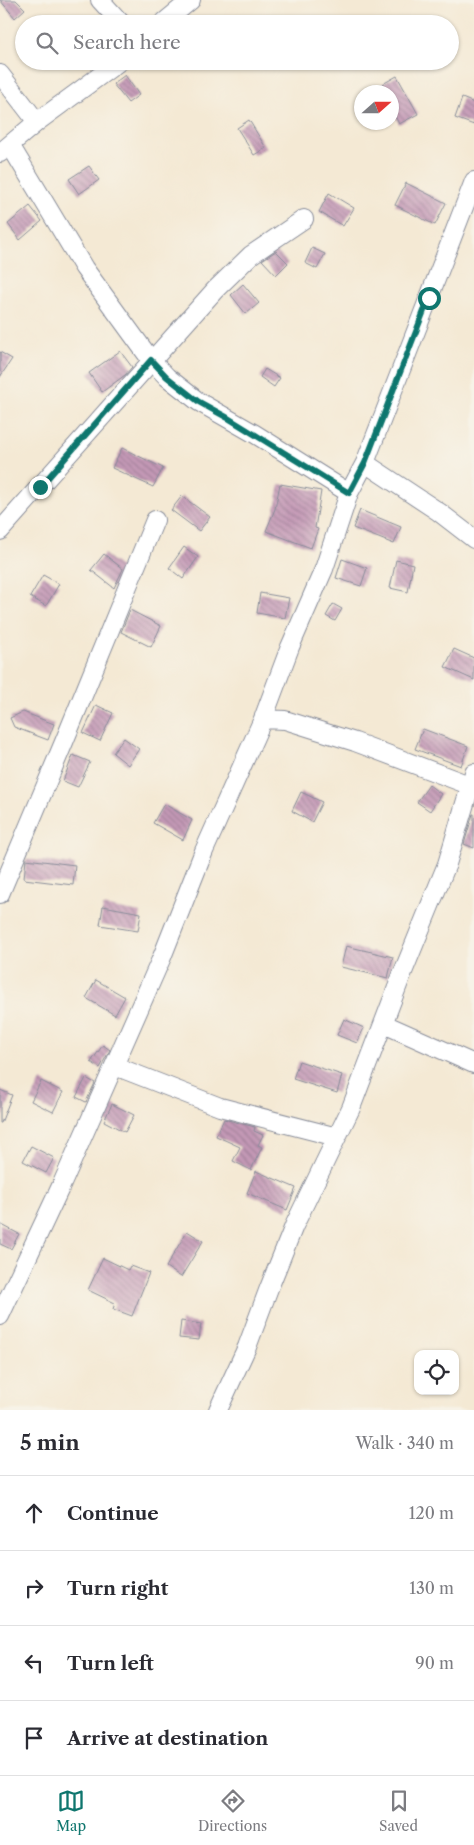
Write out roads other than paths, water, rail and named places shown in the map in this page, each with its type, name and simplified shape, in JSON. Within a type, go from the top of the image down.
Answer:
[{"type":"street","points":[[100,0],[114,15]]},
{"type":"street","points":[[173,15],[191,0]]},
{"type":"street","points":[[108,70],[36,122],[5,149],[84,268],[151,360],[167,377],[199,402],[242,426],[349,493]]},
{"type":"street","points":[[0,74],[36,122]]},
{"type":"street","points":[[0,1316],[115,1066],[162,957],[204,851],[263,719],[290,647],[324,569],[349,493],[365,463],[474,181]]},
{"type":"street","points":[[0,531],[215,290],[251,255],[304,220]]},
{"type":"street","points":[[365,463],[439,512],[474,539]]},
{"type":"street","points":[[0,894],[72,725],[155,520]]},
{"type":"street","points":[[218,1410],[247,1347],[294,1226],[351,1108],[416,938],[448,864],[472,779],[285,720],[263,719]]},
{"type":"street","points":[[384,1024],[474,1064]]},
{"type":"street","points":[[115,1066],[220,1108],[337,1137]]}]
